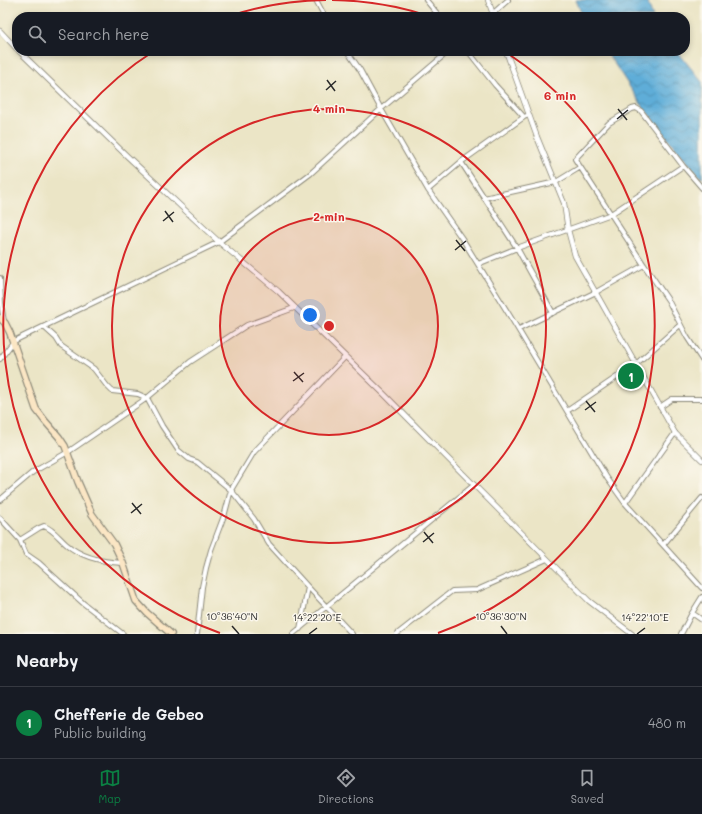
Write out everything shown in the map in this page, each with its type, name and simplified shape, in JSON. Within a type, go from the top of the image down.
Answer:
[{"type":"main road","points":[[2,321],[14,341],[36,409],[59,437],[68,452],[78,482],[92,514],[114,544],[123,563],[136,601],[171,634]]},
{"type":"street","points":[[316,0],[322,12]]},
{"type":"street","points":[[426,0],[436,12]]},
{"type":"street","points":[[488,0],[491,12]]},
{"type":"street","points":[[496,12],[508,0]]},
{"type":"street","points":[[0,31],[12,44]]},
{"type":"street","points":[[24,56],[127,156],[219,242],[278,291],[589,601],[632,634]]},
{"type":"street","points":[[351,56],[428,190],[478,264],[607,478],[625,502],[702,588]]},
{"type":"street","points":[[0,358],[14,341],[219,242],[310,174],[443,56]]},
{"type":"street","points":[[472,56],[495,85],[524,117]]},
{"type":"street","points":[[508,56],[565,207],[568,230],[575,256],[675,433],[702,460]]},
{"type":"street","points":[[702,188],[683,166],[641,111],[636,108],[609,123],[575,159],[579,168],[668,300],[680,325],[702,360]]},
{"type":"street","points":[[428,190],[461,162],[529,115]]},
{"type":"street","points":[[461,162],[517,248],[553,312]]},
{"type":"street","points":[[478,264],[517,248],[611,214],[683,166]]},
{"type":"street","points":[[484,198],[556,182],[579,168]]},
{"type":"street","points":[[518,329],[596,292],[644,265]]},
{"type":"street","points":[[0,278],[2,321]]},
{"type":"street","points":[[0,500],[33,472],[68,452],[147,398],[190,362],[247,325],[294,308]]},
{"type":"street","points":[[567,411],[636,364],[680,325]]},
{"type":"street","points":[[44,326],[56,338],[61,346],[94,369],[106,386],[112,391],[138,394],[147,398],[162,426],[178,450],[189,459],[197,462],[231,490],[254,518],[269,544],[352,634]]},
{"type":"street","points":[[197,634],[202,587],[206,568],[211,550],[226,513],[231,490],[254,452],[345,357]]},
{"type":"street","points":[[660,407],[672,399],[702,399]]},
{"type":"street","points":[[625,502],[675,433]]},
{"type":"street","points":[[293,634],[474,485]]},
{"type":"street","points":[[663,545],[702,498]]},
{"type":"street","points":[[0,518],[20,540],[26,554],[39,563],[83,602],[123,634]]},
{"type":"street","points":[[20,540],[44,526],[49,528],[69,546],[93,559],[105,562],[123,563]]},
{"type":"street","points":[[396,634],[452,591],[477,590],[547,559]]},
{"type":"street","points":[[300,629],[308,587]]},
{"type":"street","points":[[681,634],[702,597]]},
{"type":"street","points":[[692,613],[702,620]]},
{"type":"water","points":[[576,0],[647,0],[651,12],[581,12]]},
{"type":"water","points":[[609,56],[681,56],[702,82],[702,179],[667,138],[641,104]]},
{"type":"place","name":"Chefferie de Gebeo","points":[[631,376]]}]
